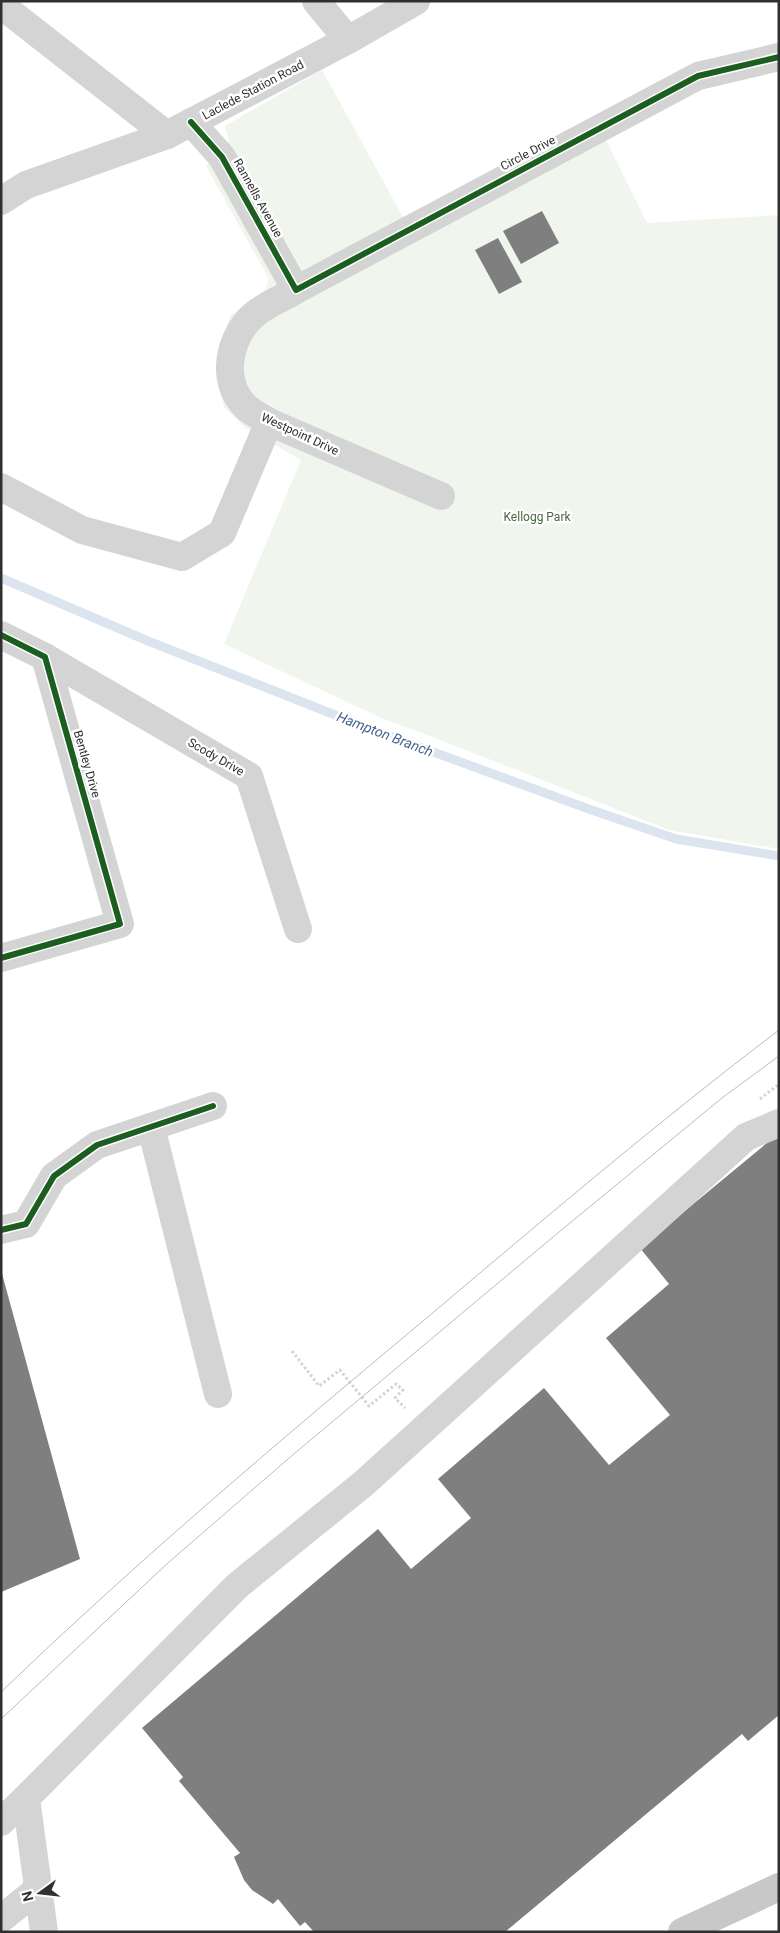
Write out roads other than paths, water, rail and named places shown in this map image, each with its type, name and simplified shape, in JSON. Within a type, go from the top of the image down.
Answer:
[{"type":"main road","points":[[682,1932],[779,1887]]},
{"type":"street","points":[[316,1],[348,40]]},
{"type":"street","name":"Laclede Station Road","points":[[1,201],[26,185],[168,135],[348,40],[416,1]]},
{"type":"street","points":[[1,5],[168,135]]},
{"type":"street","name":"Circle Drive","points":[[296,290],[698,76],[779,57]]},
{"type":"street","name":"Rannells Avenue","points":[[192,122],[222,157],[296,290]]},
{"type":"street","name":"Westpoint Drive","points":[[296,290],[256,314],[241,329],[232,349],[229,371],[235,390],[245,407],[269,422],[441,496]]},
{"type":"street","points":[[1,487],[82,530],[182,557],[222,533],[269,422]]},
{"type":"street","points":[[1,635],[45,657]]},
{"type":"street","name":"Bentley Drive","points":[[1,958],[120,924],[45,657]]},
{"type":"street","name":"Scody Drive","points":[[45,657],[249,776],[298,928]]},
{"type":"street","points":[[1,1230],[26,1224],[54,1176],[98,1145],[213,1106]]},
{"type":"street","points":[[1,1822],[237,1586],[363,1484],[746,1137],[779,1123]]},
{"type":"street","points":[[151,1127],[218,1394]]},
{"type":"street","points":[[26,1798],[44,1932]]},
{"type":"street","points":[[1,1919],[38,1889]]},
{"type":"waterway","name":"Hampton Branch","points":[[1,578],[148,641],[368,728],[586,808],[676,839],[779,856]]},
{"type":"tram line","points":[[1,1692],[158,1547],[266,1454],[602,1171],[779,1030]]},
{"type":"tram line","points":[[1,1719],[169,1562],[295,1453],[722,1098],[779,1056]]},
{"type":"park label","name":"Kellogg Park","points":[[537,517]]}]
